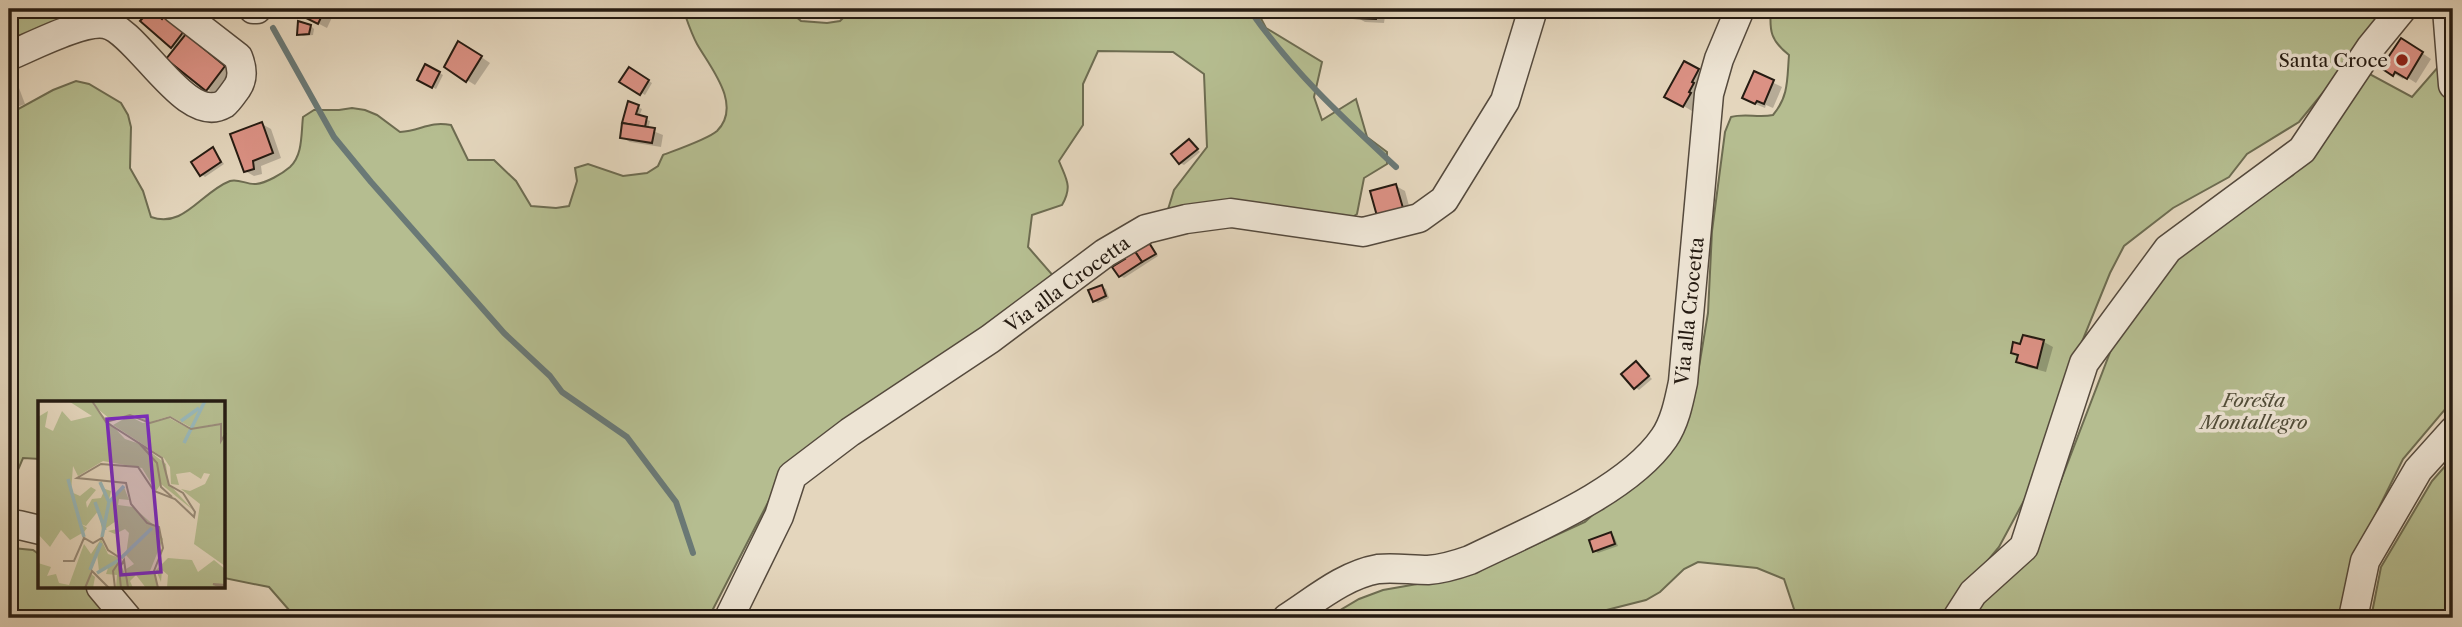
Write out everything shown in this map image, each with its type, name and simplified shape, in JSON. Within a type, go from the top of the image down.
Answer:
[{"type":"street","points":[[9,56],[85,25],[102,24],[123,33],[183,96],[212,106],[224,104],[240,84],[243,67],[239,57],[176,9]]},
{"type":"street","name":"Via alla Crocetta","points":[[729,618],[779,516],[792,476],[850,432],[990,339],[1115,247],[1146,229],[1186,219],[1231,214],[1363,232],[1419,218],[1444,200],[1505,101],[1533,9]]},
{"type":"street","name":"Via alla Crocetta","points":[[1287,618],[1340,583],[1361,573],[1380,569],[1429,570],[1470,560],[1576,509],[1643,463],[1666,436],[1677,410],[1684,382],[1709,94],[1719,59],[1740,9]]},
{"type":"street","points":[[1956,618],[1973,593],[2024,547],[2084,363],[2168,248],[2302,150],[2371,47],[2402,9]]},
{"type":"street","points":[[2447,9],[2453,85]]},
{"type":"street","points":[[2353,618],[2365,561],[2418,470],[2453,431]]},
{"type":"street","points":[[9,527],[19,524],[38,529]]},
{"type":"street","points":[[102,588],[127,618]]},
{"type":"green space","points":[[25,9],[105,9],[105,15],[56,24],[9,40],[9,14]]},
{"type":"green space","points":[[683,9],[787,9],[801,21],[827,23],[840,21],[852,9],[1256,9],[1266,28],[1322,62],[1314,97],[1322,120],[1356,99],[1367,137],[1387,152],[1387,164],[1364,178],[1357,214],[1347,221],[1165,219],[1174,190],[1207,147],[1204,74],[1173,52],[1098,51],[1083,84],[1083,125],[1059,161],[1068,187],[1065,198],[1062,205],[1032,215],[1028,247],[1056,279],[777,485],[711,613],[701,618],[296,618],[269,587],[226,578],[226,401],[38,401],[38,459],[23,458],[9,485],[9,114],[76,81],[89,84],[121,103],[131,127],[130,168],[143,191],[151,217],[163,219],[183,214],[230,181],[256,184],[278,175],[290,167],[297,157],[303,117],[314,110],[352,108],[377,115],[400,132],[436,124],[451,125],[468,160],[494,160],[516,181],[531,206],[556,208],[569,206],[577,181],[575,168],[588,164],[623,176],[647,173],[658,166],[663,155],[717,131],[727,110],[726,98],[722,86],[695,40]]},
{"type":"green space","points":[[1771,9],[2387,9],[2380,23],[2299,122],[2247,154],[2229,177],[2173,208],[2124,246],[2110,273],[2055,408],[2034,482],[1999,547],[1940,618],[1797,618],[1784,579],[1757,568],[1698,562],[1684,569],[1660,592],[1646,600],[1575,618],[1327,618],[1359,599],[1383,590],[1463,576],[1585,522],[1612,497],[1696,385],[1708,313],[1712,231],[1725,132],[1731,117],[1773,115],[1782,101],[1786,87],[1789,55],[1772,35]]},
{"type":"green space","name":"Foresta Montallegro","points":[[2445,59],[2453,117],[2453,400],[2403,459],[2355,556],[2341,618],[1972,618],[1987,596],[2032,556],[2114,342],[2157,268],[2293,175],[2366,72],[2412,97]]},
{"type":"green space","points":[[2453,457],[2453,618],[2371,618],[2381,567],[2432,481]]},
{"type":"green space","points":[[12,548],[33,550],[38,554],[38,588],[87,588],[131,618],[9,618],[9,551]]},
{"type":"building","points":[[151,9],[162,19],[165,15],[184,31],[171,48],[140,21]]},
{"type":"building","points":[[298,9],[325,9],[318,24],[296,13]]},
{"type":"building","points":[[1355,9],[1377,9],[1376,19],[1354,18]]},
{"type":"building","points":[[298,21],[311,25],[309,34],[297,35]]},
{"type":"building","points":[[186,34],[225,66],[206,91],[166,59]]},
{"type":"building","name":"Santa Croce","points":[[2401,38],[2423,52],[2407,79],[2395,72],[2393,76],[2381,68]]},
{"type":"building","points":[[458,41],[482,56],[466,82],[444,67]]},
{"type":"building","points":[[1684,61],[1699,69],[1683,107],[1664,97]]},
{"type":"building","points":[[425,64],[440,72],[432,88],[417,80]]},
{"type":"building","points":[[629,67],[649,80],[640,95],[619,82]]},
{"type":"building","points":[[1754,71],[1774,80],[1764,104],[1757,101],[1755,104],[1742,98]]},
{"type":"building","points":[[628,101],[639,105],[636,114],[647,117],[645,127],[622,123]]},
{"type":"building","points":[[262,122],[273,153],[253,161],[254,169],[244,172],[230,134]]},
{"type":"building","points":[[622,123],[655,128],[652,143],[620,138]]},
{"type":"building","points":[[1189,139],[1198,149],[1179,164],[1171,154]]},
{"type":"building","points":[[213,147],[221,162],[200,176],[191,162]]},
{"type":"building","points":[[1396,184],[1403,208],[1377,216],[1370,191]]},
{"type":"building","points":[[1148,241],[1156,254],[1142,262],[1134,250]]},
{"type":"building","points":[[1132,247],[1142,262],[1119,277],[1112,267],[1125,259],[1122,254]]},
{"type":"building","points":[[1102,285],[1106,296],[1093,302],[1088,290]]},
{"type":"building","points":[[2023,335],[2044,340],[2037,368],[2016,362],[2018,355],[2011,353],[2013,342],[2020,344]]},
{"type":"building","points":[[1636,361],[1649,376],[1634,389],[1621,374]]},
{"type":"building","points":[[1611,532],[1615,544],[1593,552],[1589,540]]},
{"type":"waterway","points":[[1249,9],[1300,73],[1396,167]]},
{"type":"waterway","points":[[273,28],[334,137],[371,182],[504,333],[550,376],[562,392],[627,437],[676,502],[693,553]]},
{"type":"place","name":"Santa Croce","points":[[2402,60]]}]
